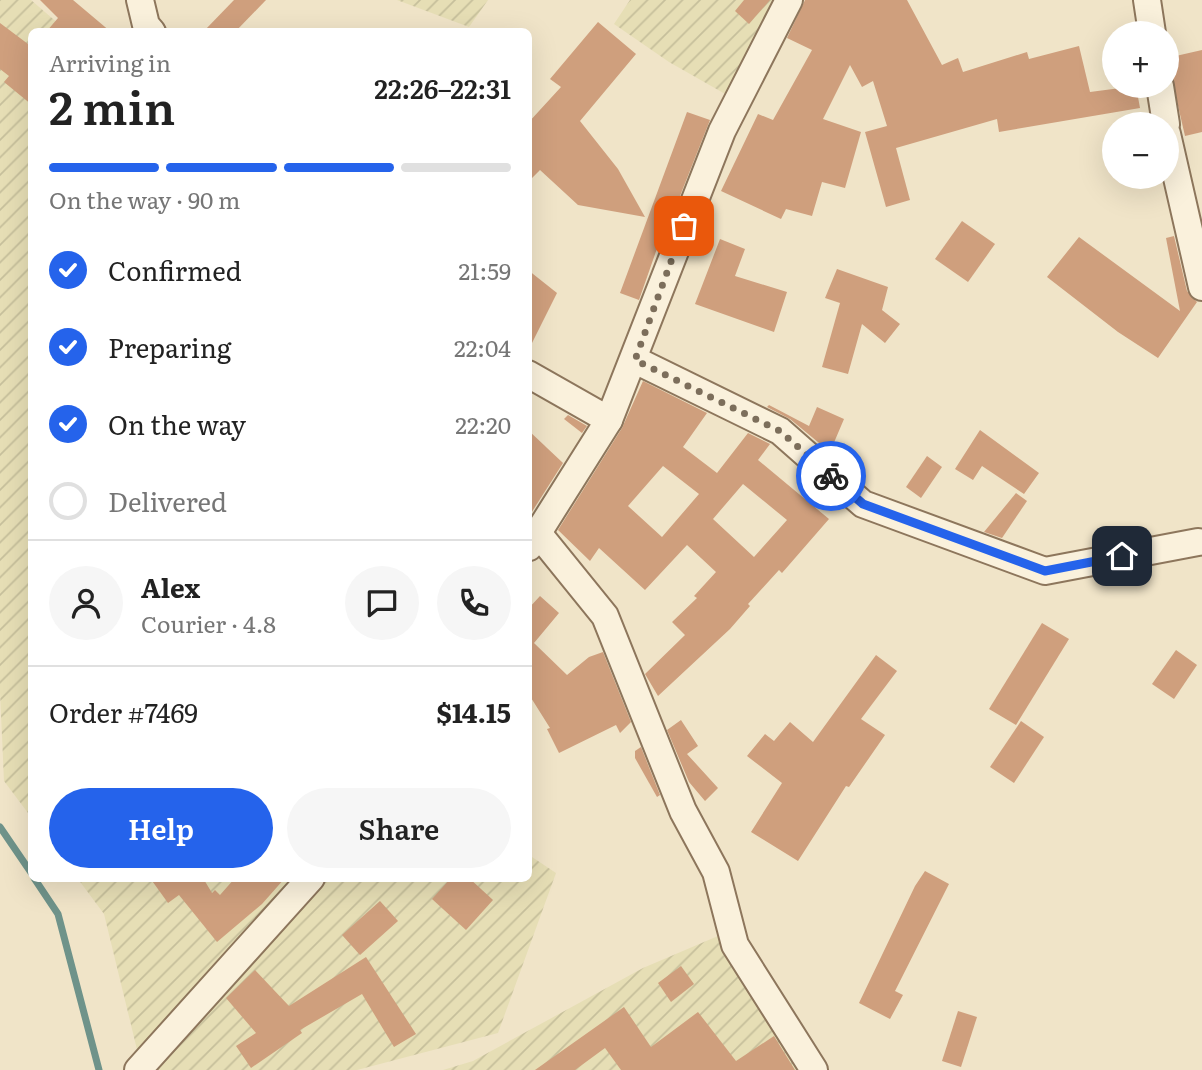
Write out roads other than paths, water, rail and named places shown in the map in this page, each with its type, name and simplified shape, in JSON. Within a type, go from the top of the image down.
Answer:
[{"type":"street","points":[[140,0],[149,28]]},
{"type":"street","points":[[789,0],[722,131],[610,420],[533,540],[606,616],[682,811],[716,872],[735,945],[786,1021],[814,1070]]},
{"type":"street","points":[[1147,0],[1150,21]]},
{"type":"street","points":[[1179,186],[1202,287]]},
{"type":"street","points":[[635,360],[780,431],[863,504],[1045,571],[1201,540]]},
{"type":"street","points":[[532,376],[610,420]]},
{"type":"street","points":[[138,1070],[307,882]]},
{"type":"waterway","points":[[0,827],[28,868]]},
{"type":"waterway","points":[[37,882],[58,914],[99,1070]]}]
